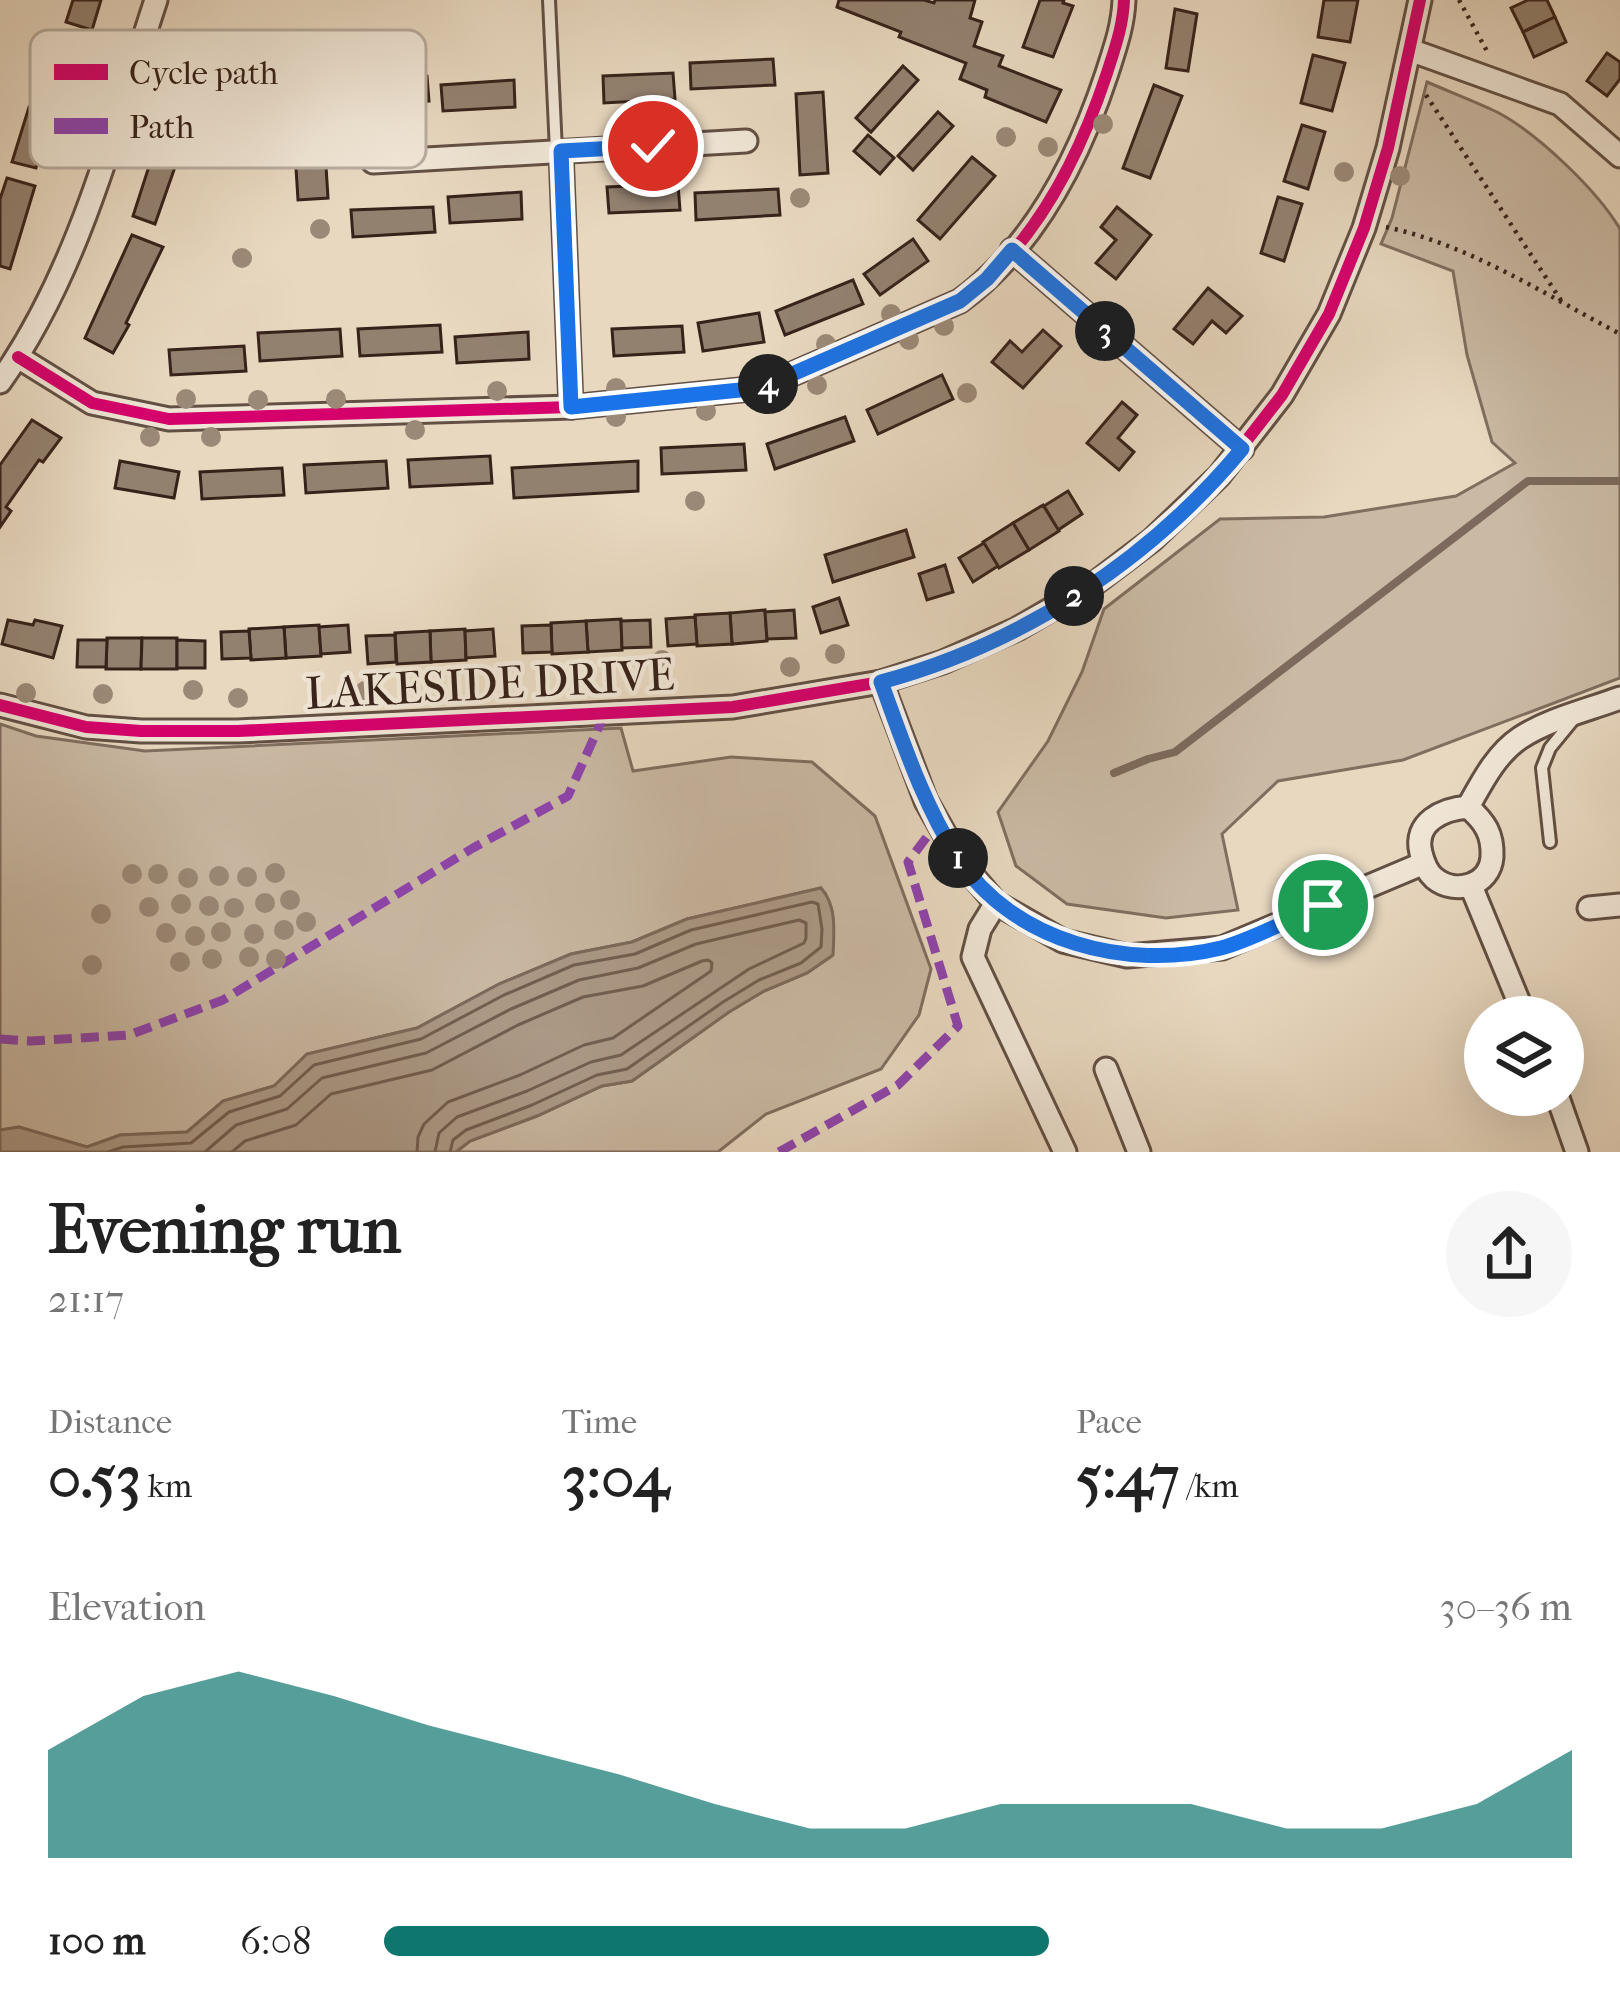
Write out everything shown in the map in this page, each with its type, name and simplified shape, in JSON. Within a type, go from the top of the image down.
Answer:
[{"type":"street","points":[[146,30],[156,0]]},
{"type":"street","points":[[18,357],[92,403],[169,419],[571,407],[760,388],[960,301],[987,279],[1067,172],[1124,22],[1124,0]]},
{"type":"street","name":"LAKESIDE DRIVE","points":[[0,705],[86,727],[238,731],[733,707],[881,682],[978,648],[1042,616],[1120,565],[1186,510],[1242,449],[1282,395],[1317,338],[1352,261],[1388,148],[1420,0]]},
{"type":"street","points":[[1409,57],[1560,104],[1620,156]]},
{"type":"street","points":[[426,159],[746,141]]},
{"type":"street","points":[[558,151],[571,407]]},
{"type":"street","points":[[0,382],[58,286],[98,168]]},
{"type":"street","points":[[1012,250],[1242,449]]},
{"type":"street","points":[[881,682],[926,801],[960,861],[996,902],[1063,940],[1127,956],[1222,948],[1424,863]]},
{"type":"street","points":[[1468,807],[1497,760],[1519,738],[1620,698]]},
{"type":"street","points":[[1468,807],[1484,821],[1492,839],[1492,863],[1486,878],[1471,886],[1453,886],[1435,879],[1424,863],[1418,845],[1431,819],[1449,809],[1468,807]]},
{"type":"street","points":[[1471,886],[1516,996]]},
{"type":"street","points":[[996,902],[980,929],[973,957],[1065,1152]]},
{"type":"street","points":[[1589,908],[1620,905]]},
{"type":"street","points":[[1106,1069],[1139,1152]]},
{"type":"street","points":[[1564,1116],[1576,1152]]},
{"type":"lane","points":[[549,0],[558,151]]},
{"type":"lane","points":[[1550,842],[1541,768],[1550,748],[1578,713]]},
{"type":"path","points":[[1459,0],[1505,84]]},
{"type":"path","points":[[1409,57],[1461,152],[1564,305]]},
{"type":"path","points":[[1365,222],[1414,233],[1488,262],[1620,334]]},
{"type":"shaded area","points":[[1427,82],[1497,112],[1530,134],[1582,180],[1620,229],[1620,678],[1403,760],[1278,781],[1222,834],[1238,910],[1166,918],[1067,904],[1016,866],[998,812],[1048,741],[1082,672],[1104,609],[1220,519],[1324,517],[1456,496],[1515,463],[1492,442],[1467,355],[1453,271],[1381,244]]},
{"type":"shaded area","points":[[0,724],[36,736],[145,751],[621,728],[633,771],[731,757],[812,762],[875,816],[931,969],[919,1015],[881,1069],[766,1114],[718,1152],[456,1152],[470,1141],[602,1086],[632,1081],[729,1012],[832,956],[832,911],[821,888],[687,919],[632,942],[571,954],[499,984],[417,1028],[307,1054],[274,1086],[223,1101],[187,1132],[120,1135],[87,1147],[19,1127],[0,1130]]},
{"type":"water","points":[[821,888],[832,911],[833,955],[729,1012],[632,1081],[602,1086],[470,1141],[456,1152],[0,1152],[0,1130],[19,1127],[87,1147],[120,1135],[187,1132],[223,1101],[274,1086],[307,1054],[417,1028],[499,984],[571,954],[632,942],[687,919]]},
{"type":"building","points":[[73,0],[101,0],[92,30],[66,22]]},
{"type":"building","points":[[839,0],[975,0],[970,18],[982,22],[974,46],[1003,56],[999,66],[1061,90],[1046,122],[985,97],[987,90],[960,79],[966,63],[837,7]]},
{"type":"building","points":[[1040,0],[1064,0],[1073,6],[1053,57],[1023,47]]},
{"type":"building","points":[[1324,0],[1358,0],[1350,42],[1318,37]]},
{"type":"building","points":[[1528,0],[1547,0],[1555,17],[1523,32],[1511,8]]},
{"type":"building","points":[[1175,9],[1197,14],[1188,71],[1166,68]]},
{"type":"building","points":[[1555,17],[1566,42],[1534,57],[1523,32]]},
{"type":"building","points":[[1607,53],[1620,62],[1620,79],[1607,96],[1587,81]]},
{"type":"building","points":[[1313,55],[1345,63],[1332,111],[1301,103]]},
{"type":"building","points":[[773,59],[775,85],[691,89],[690,63]]},
{"type":"building","points":[[903,66],[918,80],[871,132],[856,118]]},
{"type":"building","points":[[673,73],[675,99],[604,103],[603,76]]},
{"type":"building","points":[[514,80],[515,107],[443,111],[441,85]]},
{"type":"building","points":[[1154,85],[1182,96],[1150,178],[1123,168]]},
{"type":"building","points":[[823,92],[828,173],[800,175],[796,94]]},
{"type":"building","points":[[29,107],[30,107],[30,166],[12,162]]},
{"type":"building","points":[[938,112],[953,126],[913,170],[898,156]]},
{"type":"building","points":[[1302,125],[1325,132],[1308,189],[1284,181]]},
{"type":"building","points":[[868,135],[894,158],[880,174],[854,151]]},
{"type":"building","points":[[972,157],[995,176],[940,239],[918,220]]},
{"type":"building","points":[[148,168],[175,168],[155,224],[133,216]]},
{"type":"building","points":[[296,168],[326,168],[328,198],[298,200]]},
{"type":"building","points":[[7,178],[35,186],[10,269],[0,266],[0,199]]},
{"type":"building","points":[[678,184],[680,210],[609,213],[607,187]]},
{"type":"building","points":[[778,189],[780,215],[696,220],[695,193]]},
{"type":"building","points":[[521,192],[522,219],[450,223],[448,197]]},
{"type":"building","points":[[1278,197],[1302,204],[1284,261],[1261,253]]},
{"type":"building","points":[[433,207],[435,232],[353,237],[351,210]]},
{"type":"building","points":[[1117,207],[1151,235],[1116,279],[1096,263],[1116,240],[1101,227]]},
{"type":"building","points":[[132,235],[163,247],[113,353],[85,338]]},
{"type":"building","points":[[913,239],[928,261],[880,295],[864,274]]},
{"type":"building","points":[[853,280],[863,304],[785,335],[776,311]]},
{"type":"building","points":[[1208,288],[1242,316],[1226,333],[1212,321],[1193,344],[1174,329]]},
{"type":"building","points":[[759,313],[764,342],[703,351],[698,323]]},
{"type":"building","points":[[440,325],[442,352],[360,356],[358,329]]},
{"type":"building","points":[[682,326],[684,352],[614,356],[612,329]]},
{"type":"building","points":[[340,329],[342,356],[260,361],[258,333]]},
{"type":"building","points":[[1043,330],[1061,346],[1023,388],[992,362],[1010,341],[1022,352]]},
{"type":"building","points":[[528,332],[529,359],[457,363],[455,337]]},
{"type":"building","points":[[244,346],[246,371],[171,375],[169,350]]},
{"type":"building","points":[[942,375],[953,399],[878,434],[867,410]]},
{"type":"building","points":[[1122,402],[1137,415],[1118,438],[1134,452],[1119,470],[1087,443]]},
{"type":"building","points":[[845,417],[854,441],[775,469],[767,444]]},
{"type":"building","points":[[32,420],[61,438],[6,507],[11,511],[0,527],[0,465]]},
{"type":"building","points":[[744,444],[746,470],[662,474],[661,448]]},
{"type":"building","points":[[490,456],[492,483],[410,487],[408,460]]},
{"type":"building","points":[[120,461],[179,472],[174,498],[115,488]]},
{"type":"building","points":[[386,461],[388,488],[306,493],[304,465]]},
{"type":"building","points":[[638,461],[638,491],[514,498],[512,468]]},
{"type":"building","points":[[282,468],[284,495],[202,499],[200,472]]},
{"type":"building","points":[[1068,491],[1082,514],[1058,530],[1044,506]]},
{"type":"building","points":[[1043,505],[1059,531],[1029,550],[1013,523]]},
{"type":"building","points":[[1013,523],[1029,550],[999,568],[983,542]]},
{"type":"building","points":[[906,530],[914,557],[833,582],[825,555]]},
{"type":"building","points":[[984,543],[998,566],[973,582],[959,558]]},
{"type":"building","points":[[945,565],[953,592],[927,600],[919,574]]},
{"type":"building","points":[[839,598],[848,625],[821,633],[813,607]]},
{"type":"building","points":[[765,610],[767,641],[732,644],[730,613]]},
{"type":"building","points":[[794,610],[796,638],[767,639],[765,612]]},
{"type":"building","points":[[730,613],[732,644],[697,646],[695,615]]},
{"type":"building","points":[[695,617],[697,644],[668,646],[666,619]]},
{"type":"building","points":[[621,619],[622,650],[588,652],[586,621]]},
{"type":"building","points":[[8,620],[62,626],[53,658],[2,644]]},
{"type":"building","points":[[650,620],[651,647],[622,648],[621,621]]},
{"type":"building","points":[[586,621],[588,652],[552,654],[551,623]]},
{"type":"building","points":[[319,625],[321,656],[286,658],[284,627]]},
{"type":"building","points":[[348,625],[350,652],[321,654],[319,627]]},
{"type":"building","points":[[551,625],[552,652],[523,653],[522,626]]},
{"type":"building","points":[[284,627],[286,658],[251,660],[249,629]]},
{"type":"building","points":[[465,629],[466,660],[431,662],[430,631]]},
{"type":"building","points":[[493,629],[495,656],[466,658],[465,631]]},
{"type":"building","points":[[249,631],[251,658],[222,659],[221,632]]},
{"type":"building","points":[[430,631],[431,662],[397,664],[395,633]]},
{"type":"building","points":[[395,635],[396,662],[368,664],[366,636]]},
{"type":"building","points":[[107,638],[142,638],[141,669],[106,669]]},
{"type":"building","points":[[142,638],[177,638],[177,669],[141,669]]},
{"type":"building","points":[[78,640],[107,640],[106,667],[77,667]]},
{"type":"building","points":[[177,640],[205,641],[205,668],[177,668]]},
{"type":"waterway","points":[[1114,773],[1175,752],[1528,481],[1620,481]]},
{"type":"marked path","points":[[0,1039],[129,1035],[223,1000],[568,796],[605,713]]},
{"type":"marked path","points":[[779,1152],[898,1085],[958,1026],[908,862],[938,822]]},
{"type":"cycle path","points":[[18,357],[92,403],[169,419],[571,407],[760,388],[960,301],[1010,255],[1051,199],[1083,137],[1116,46],[1124,0]]},
{"type":"cycle path","points":[[0,705],[86,727],[141,731],[238,731],[733,707],[881,682],[943,662],[1017,629],[1094,584],[1152,540],[1219,476],[1282,395],[1329,314],[1364,228],[1388,148],[1420,0]]},
{"type":"route","points":[[653,146],[561,151],[571,407],[760,388],[960,301],[1012,250],[1242,449],[1186,510],[1094,584],[978,648],[881,682],[926,801],[960,861],[996,902],[1063,940],[1127,956],[1222,948],[1323,905]]}]
